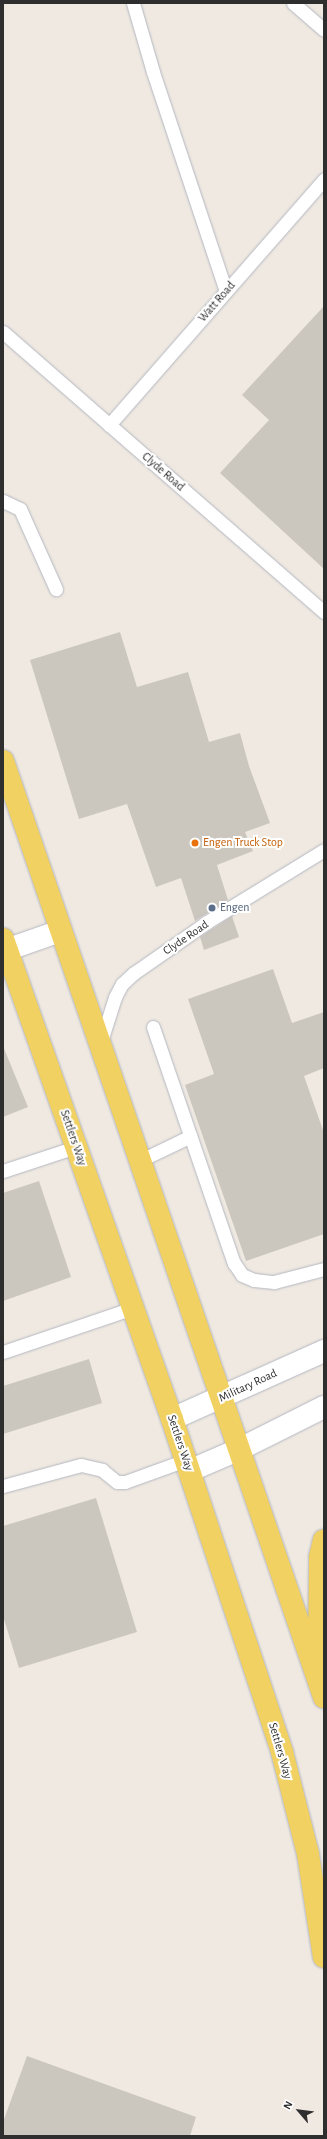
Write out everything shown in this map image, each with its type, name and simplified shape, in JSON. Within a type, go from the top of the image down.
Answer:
[{"type":"main road","points":[[3,761],[60,931],[101,1041],[221,1399],[240,1449],[321,1689]]},
{"type":"main road","name":"Settlers Way","points":[[4,947],[172,1419],[282,1752],[308,1854],[324,1957]]},
{"type":"main road","points":[[321,1689],[320,1564],[324,1540]]},
{"type":"street","points":[[4,947],[60,931]]},
{"type":"street","name":"Military Road","points":[[172,1419],[221,1399],[324,1351]]},
{"type":"street","points":[[187,1465],[240,1449],[324,1407]]},
{"type":"lane","points":[[133,3],[153,72],[226,291]]},
{"type":"lane","points":[[293,3],[324,30]]},
{"type":"lane","name":"Watt Road","points":[[109,425],[324,179]]},
{"type":"lane","name":"Clyde Road","points":[[3,332],[324,612]]},
{"type":"lane","points":[[3,501],[20,509],[56,589]]},
{"type":"lane","name":"Clyde Road","points":[[101,1041],[115,997],[122,984],[134,973],[207,922],[324,850]]},
{"type":"lane","points":[[153,1027],[234,1263],[242,1275],[254,1280],[274,1282],[324,1269]]},
{"type":"lane","points":[[141,1160],[191,1136]]},
{"type":"lane","points":[[3,1171],[76,1147]]},
{"type":"lane","points":[[3,1352],[133,1308]]},
{"type":"lane","points":[[3,1486],[81,1465],[102,1470],[118,1482],[125,1482],[187,1465]]},
{"type":"building","points":[[324,306],[324,569],[220,473],[269,420],[242,395]]},
{"type":"building","points":[[120,632],[137,687],[188,672],[209,742],[240,733],[249,766],[270,823],[245,832],[253,851],[217,865],[228,900],[195,921],[181,878],[156,887],[127,804],[79,819],[30,660]]},
{"type":"building","points":[[232,916],[239,937],[204,950],[200,937]]},
{"type":"building","points":[[273,969],[292,1023],[324,1012],[324,1068],[304,1076],[324,1133],[324,1234],[246,1261],[185,1085],[214,1074],[188,999]]},
{"type":"building","points":[[3,1046],[28,1107],[3,1117]]},
{"type":"building","points":[[39,1181],[71,1277],[3,1301],[3,1193]]},
{"type":"building","points":[[89,1359],[102,1403],[3,1434],[3,1386]]},
{"type":"building","points":[[96,1498],[137,1632],[19,1668],[3,1616],[3,1526]]},
{"type":"building","points":[[27,2056],[196,2117],[190,2136],[3,2136],[3,2122]]},
{"type":"place","name":"Engen Truck Stop","points":[[195,843]]},
{"type":"place","name":"Engen","points":[[212,908]]}]
